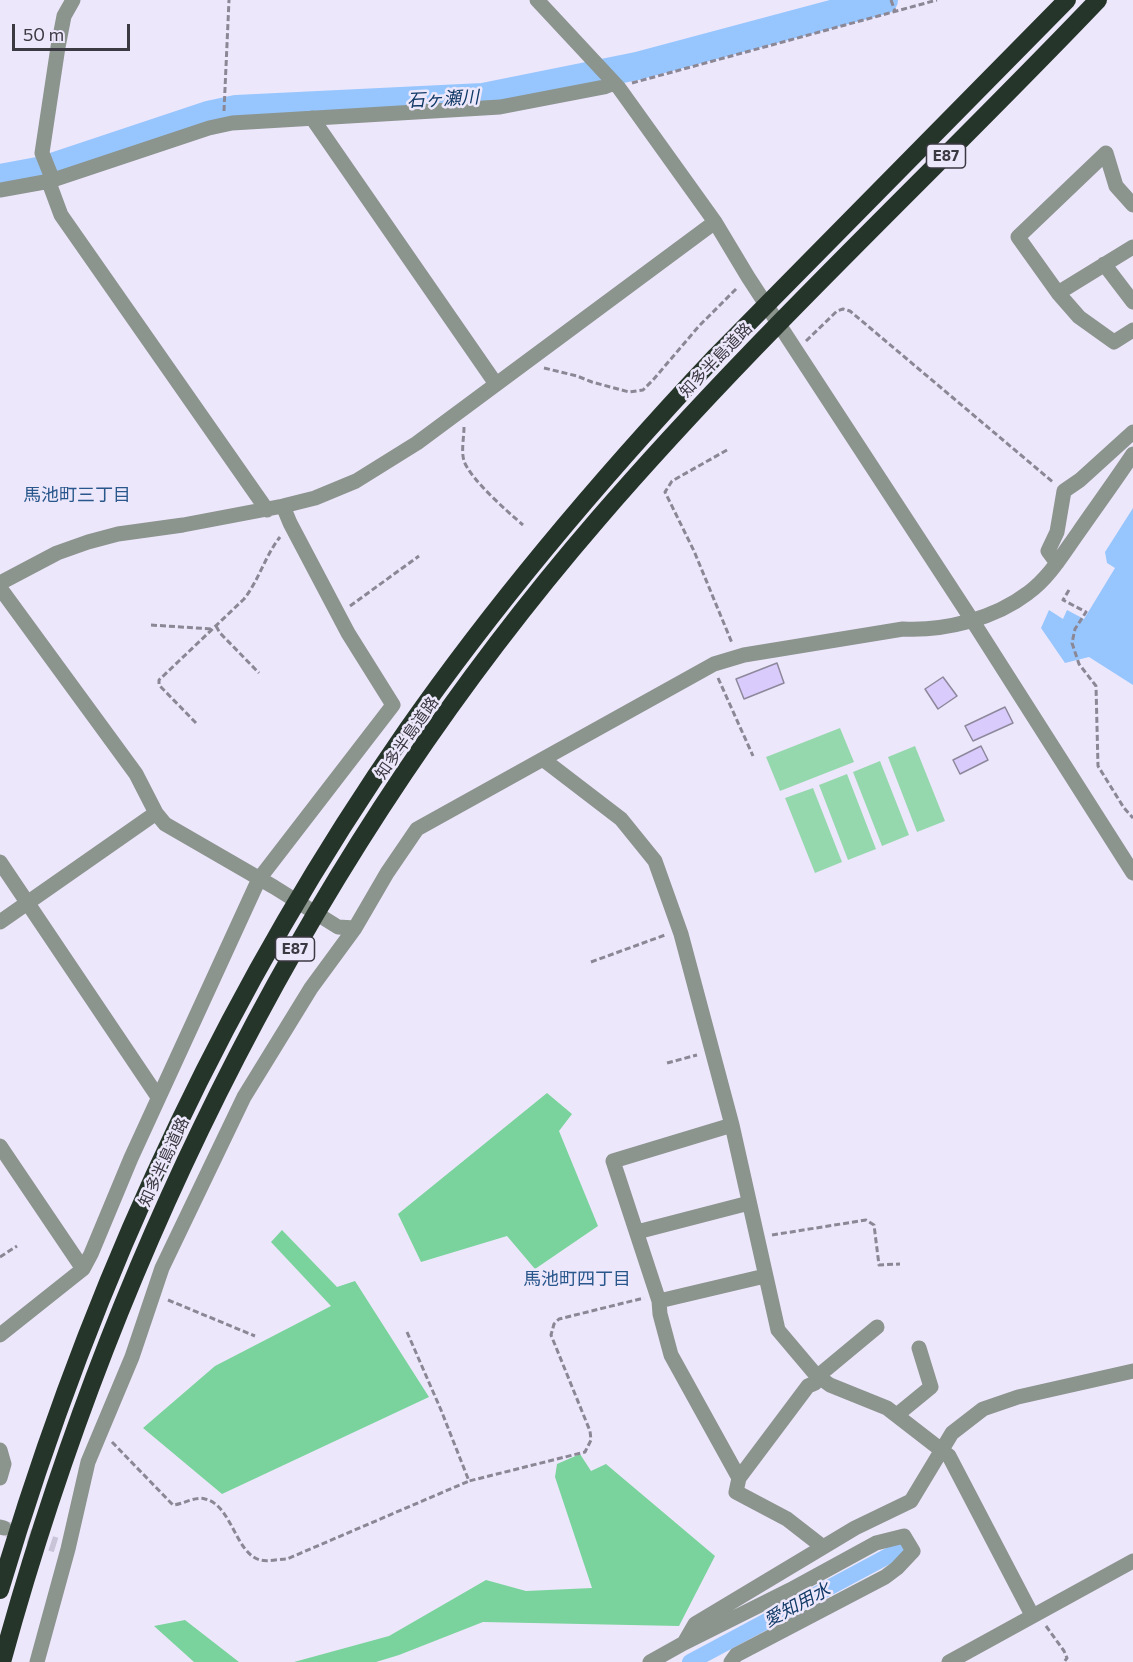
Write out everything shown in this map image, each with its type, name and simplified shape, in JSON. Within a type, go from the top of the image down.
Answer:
[{"type":"highway","name":"知多半島道路","points":[[0,1590],[23,1513],[94,1317],[133,1218],[183,1112],[285,921],[407,730],[498,606],[593,492],[676,399],[777,293],[1067,0]]},
{"type":"highway","name":"知多半島道路","points":[[2,1662],[43,1521],[119,1314],[156,1226],[204,1122],[305,932],[359,842],[425,743],[516,620],[610,505],[690,416],[765,338],[1098,0]]},
{"type":"street","points":[[73,0],[64,16],[42,153],[61,215],[267,510]]},
{"type":"street","points":[[537,0],[617,85],[715,222],[796,352],[972,620],[1133,873]]},
{"type":"street","points":[[0,190],[48,171],[232,123],[500,107],[617,85]]},
{"type":"street","points":[[312,118],[496,384]]},
{"type":"street","points":[[1133,205],[1116,186],[1106,153],[1017,237],[1079,317],[1114,342],[1133,330]]},
{"type":"street","points":[[0,583],[57,553],[88,542],[118,534],[267,510],[315,498],[356,481],[417,443],[715,222]]},
{"type":"street","points":[[1059,293],[1133,247]]},
{"type":"street","points":[[1104,264],[1133,302]]},
{"type":"street","points":[[1057,563],[1048,552],[1057,532],[1064,491],[1080,480],[1133,432]]},
{"type":"street","points":[[38,1662],[62,1547],[88,1462],[132,1357],[162,1268],[244,1097],[310,988],[355,928],[387,873],[417,830],[712,665],[736,657],[903,629],[928,630],[972,620],[1009,605],[1028,593],[1057,563],[1133,454]]},
{"type":"street","points":[[0,1335],[83,1269],[158,1097],[259,879],[393,705],[338,615],[283,506]]},
{"type":"street","points":[[0,588],[136,774],[156,813],[165,824],[338,927],[355,928]]},
{"type":"street","points":[[544,760],[621,819],[655,861],[680,930],[732,1125],[778,1330],[819,1377],[830,1385],[898,1414],[949,1456],[1034,1614]]},
{"type":"street","points":[[0,922],[156,813]]},
{"type":"street","points":[[0,862],[158,1097]]},
{"type":"street","points":[[732,1125],[613,1161],[658,1298],[671,1355],[739,1478]]},
{"type":"street","points":[[0,1146],[83,1269]]},
{"type":"street","points":[[637,1232],[749,1203]]},
{"type":"street","points":[[658,1298],[765,1275]]},
{"type":"street","points":[[823,1547],[787,1519],[736,1492],[739,1478],[808,1386],[815,1383],[877,1327]]},
{"type":"street","points":[[898,1414],[931,1387],[920,1348]]},
{"type":"street","points":[[684,1643],[695,1624],[855,1528],[911,1501],[952,1433],[983,1410],[1018,1397],[1133,1371]]},
{"type":"street","points":[[0,1450],[4,1464],[0,1479]]},
{"type":"street","points":[[650,1662],[876,1543],[904,1536],[913,1551],[897,1568],[847,1599],[736,1655],[730,1662]]},
{"type":"street","points":[[948,1662],[1133,1561]]},
{"type":"path","points":[[223,104],[229,0]]},
{"type":"path","points":[[891,0],[894,11]]},
{"type":"path","points":[[617,85],[937,0]]},
{"type":"path","points":[[530,359],[540,367],[628,392],[643,390],[710,314],[748,277]]},
{"type":"path","points":[[796,352],[831,315],[843,309],[850,311],[1064,491]]},
{"type":"path","points":[[454,415],[464,427],[465,461],[470,470],[482,486],[523,525]]},
{"type":"path","points":[[727,450],[672,481],[665,492],[694,551],[736,657]]},
{"type":"path","points":[[196,723],[159,685],[159,680],[215,628],[252,589],[271,548],[290,523]]},
{"type":"path","points":[[338,615],[419,556]]},
{"type":"path","points":[[1069,590],[1063,600],[1086,612],[1075,629],[1072,643],[1079,664],[1096,686],[1098,766],[1124,808],[1133,818]]},
{"type":"path","points":[[151,625],[215,628],[259,674]]},
{"type":"path","points":[[712,665],[753,756]]},
{"type":"path","points":[[591,962],[680,930]]},
{"type":"path","points":[[667,1064],[712,1051]]},
{"type":"path","points":[[756,1236],[796,1233],[866,1220],[874,1225],[879,1265],[900,1264]]},
{"type":"path","points":[[0,1257],[17,1246]]},
{"type":"path","points":[[153,1296],[255,1336]]},
{"type":"path","points":[[99,1436],[116,1445],[173,1504],[197,1498],[210,1500],[221,1510],[240,1541],[255,1558],[262,1561],[288,1558],[469,1481],[585,1452],[591,1440],[590,1431],[551,1335],[554,1324],[559,1318],[658,1298]]},
{"type":"path","points":[[407,1332],[469,1481]]},
{"type":"path","points":[[1034,1614],[1064,1651],[1067,1658],[1064,1662]]},
{"type":"green space","points":[[840,728],[854,762],[780,791],[766,757]]},
{"type":"green space","points":[[915,746],[945,821],[917,832],[888,757]]},
{"type":"green space","points":[[880,761],[909,835],[882,846],[853,772]]},
{"type":"green space","points":[[847,774],[876,849],[848,860],[819,785]]},
{"type":"green space","points":[[813,788],[842,862],[815,873],[785,798]]},
{"type":"green space","points":[[547,1093],[572,1114],[559,1131],[598,1226],[535,1269],[507,1236],[421,1262],[398,1214]]},
{"type":"green space","points":[[282,1230],[337,1287],[355,1281],[429,1397],[222,1494],[143,1428],[215,1366],[331,1306],[271,1242]]},
{"type":"green space","points":[[580,1454],[591,1471],[606,1464],[715,1556],[679,1626],[483,1622],[376,1662],[294,1662],[389,1636],[486,1580],[526,1591],[592,1588],[555,1477],[557,1464]]},
{"type":"green space","points":[[185,1620],[239,1662],[194,1662],[154,1626]]},
{"type":"water","points":[[1133,508],[1133,685],[1089,657],[1065,663],[1041,628],[1049,610],[1063,619],[1067,610],[1084,619],[1115,568],[1107,563],[1105,552]]},
{"type":"building","points":[[777,663],[784,683],[744,699],[736,679]]},
{"type":"building","points":[[943,677],[957,696],[938,709],[925,689]]},
{"type":"building","points":[[1005,707],[1013,723],[973,741],[965,726]]},
{"type":"building","points":[[981,746],[988,760],[960,774],[953,760]]},
{"type":"waterway","name":"石ヶ瀬川","points":[[0,178],[43,170],[208,115],[236,109],[483,97],[637,66],[884,0]]},
{"type":"waterway","name":"愛知用水","points":[[690,1662],[903,1548]]},
{"type":"tunnel","points":[[7,1529],[56,1545]]},
{"type":"district","name":"馬池町三丁目","points":[[77,495]]},
{"type":"district","name":"馬池町四丁目","points":[[577,1279]]}]
